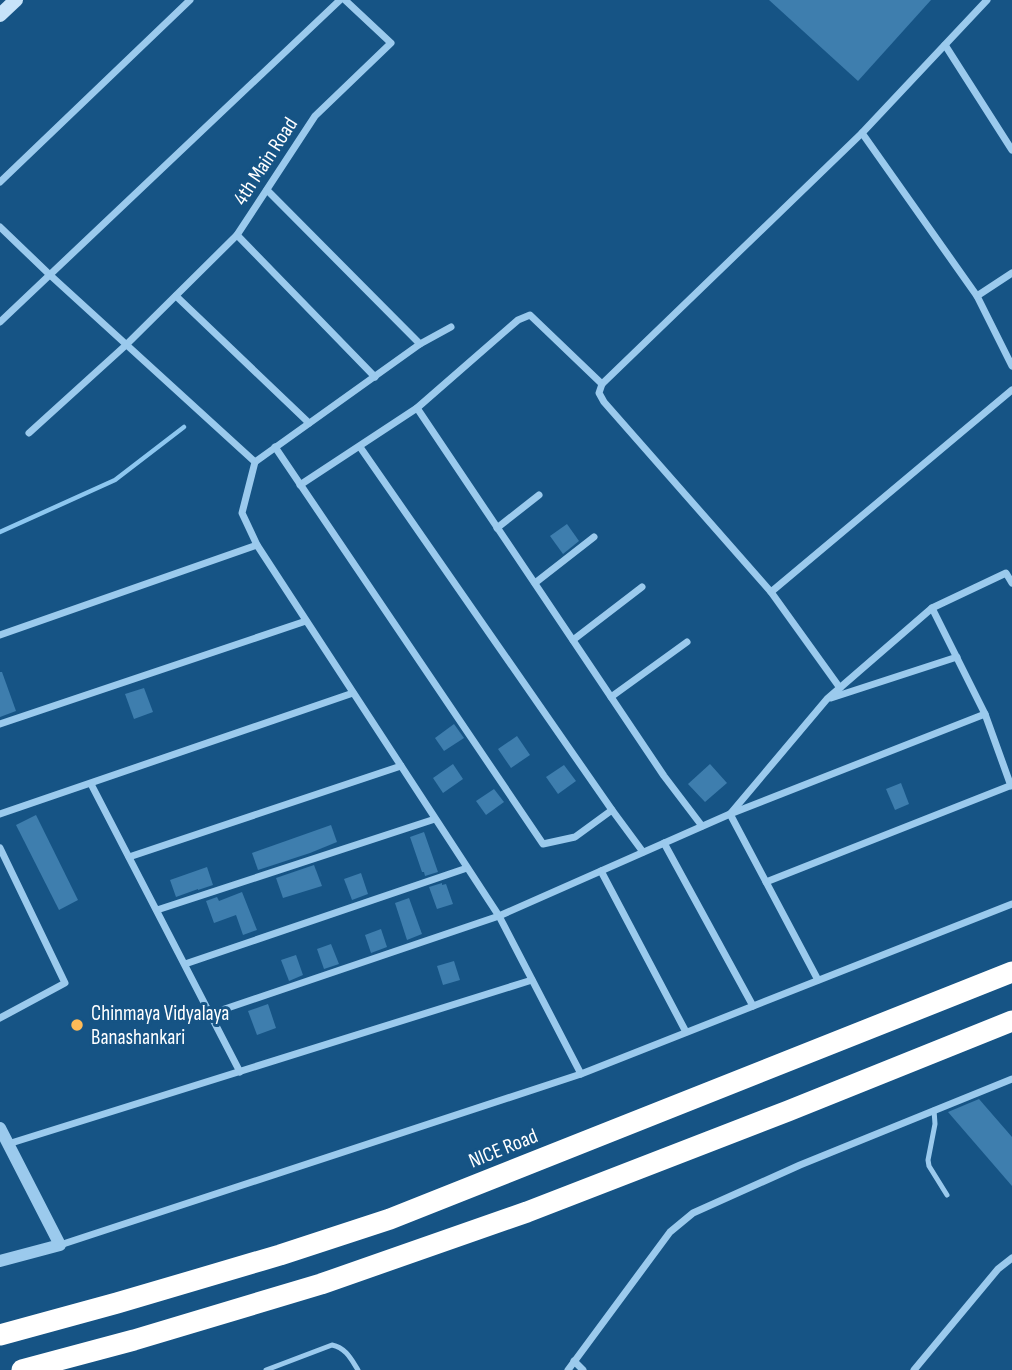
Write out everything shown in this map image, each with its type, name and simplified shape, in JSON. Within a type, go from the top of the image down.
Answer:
[{"type":"highway","name":"NICE Road","points":[[0,1335],[280,1255],[390,1219],[1012,972]]},
{"type":"highway","points":[[22,1370],[134,1340],[321,1284],[398,1257],[577,1193],[1012,1021]]},
{"type":"main road","points":[[0,15],[16,0]]},
{"type":"street","points":[[0,182],[190,0]]},
{"type":"street","points":[[0,322],[343,0]]},
{"type":"street","name":"4th Main Road","points":[[29,433],[127,345],[237,236],[315,116],[391,43],[343,0]]},
{"type":"street","points":[[840,688],[771,592],[604,402],[599,393],[601,384],[862,132],[987,0]]},
{"type":"street","points":[[945,45],[1012,150]]},
{"type":"street","points":[[862,132],[977,296],[1012,366]]},
{"type":"street","points":[[267,190],[420,344]]},
{"type":"street","points":[[0,227],[255,461]]},
{"type":"street","points":[[237,236],[375,377]]},
{"type":"street","points":[[977,296],[1012,273]]},
{"type":"street","points":[[176,296],[309,423]]},
{"type":"street","points":[[300,485],[417,408],[518,320],[530,315],[601,384]]},
{"type":"street","points":[[451,327],[420,344],[255,461],[242,513],[257,545],[499,916],[581,1074]]},
{"type":"street","points":[[771,592],[1012,390]]},
{"type":"street","points":[[417,408],[664,776],[702,826]]},
{"type":"street","points":[[275,447],[543,844],[575,837],[612,810]]},
{"type":"street","points":[[360,447],[643,852]]},
{"type":"street","points":[[497,528],[539,495]]},
{"type":"street","points":[[534,583],[594,537]]},
{"type":"street","points":[[0,635],[257,545]]},
{"type":"street","points":[[730,814],[827,699],[932,608],[1006,573],[1012,583]]},
{"type":"street","points":[[573,640],[642,587]]},
{"type":"street","points":[[766,882],[1012,785],[985,714],[932,608]]},
{"type":"street","points":[[0,724],[306,621]]},
{"type":"street","points":[[611,697],[687,642]]},
{"type":"street","points":[[827,699],[957,657]]},
{"type":"street","points":[[0,814],[353,693]]},
{"type":"street","points":[[210,1014],[499,916],[730,814],[985,714]]},
{"type":"street","points":[[129,857],[401,766]]},
{"type":"street","points":[[91,784],[240,1072]]},
{"type":"street","points":[[730,814],[818,980]]},
{"type":"street","points":[[156,910],[435,819]]},
{"type":"street","points":[[664,843],[753,1006]]},
{"type":"street","points":[[0,848],[65,983],[0,1018]]},
{"type":"street","points":[[185,964],[467,868]]},
{"type":"street","points":[[601,871],[686,1032]]},
{"type":"street","points":[[0,1261],[60,1245],[581,1074],[1012,904]]},
{"type":"street","points":[[8,1144],[532,980]]},
{"type":"street","points":[[568,1370],[670,1232],[692,1213],[800,1165],[1012,1079]]},
{"type":"street","points":[[0,1128],[60,1245]]},
{"type":"street","points":[[914,1370],[998,1269],[1012,1258]]},
{"type":"street","points":[[575,1361],[583,1370]]},
{"type":"lane","points":[[934,1110],[935,1124],[928,1160],[947,1195]]},
{"type":"lane","points":[[266,1370],[332,1345],[346,1352],[358,1370]]},
{"type":"building","points":[[769,0],[931,0],[858,81]]},
{"type":"building","points":[[567,524],[579,541],[563,554],[550,536]]},
{"type":"building","points":[[0,672],[16,711],[0,717]]},
{"type":"building","points":[[144,688],[153,712],[134,719],[125,694]]},
{"type":"building","points":[[454,724],[464,738],[444,751],[435,738]]},
{"type":"building","points":[[517,736],[530,755],[511,768],[498,749]]},
{"type":"building","points":[[453,764],[463,779],[443,793],[433,778]]},
{"type":"building","points":[[710,764],[727,783],[705,802],[688,784]]},
{"type":"building","points":[[564,765],[576,781],[558,794],[546,777]]},
{"type":"building","points":[[901,783],[909,804],[895,810],[886,789]]},
{"type":"building","points":[[494,789],[504,802],[486,815],[476,801]]},
{"type":"building","points":[[36,815],[78,900],[59,910],[16,825]]},
{"type":"building","points":[[331,825],[337,842],[258,870],[252,853]]},
{"type":"building","points":[[424,832],[438,872],[425,876],[410,837]]},
{"type":"building","points":[[314,865],[322,886],[283,898],[276,878]]},
{"type":"building","points":[[207,867],[213,885],[176,897],[170,880]]},
{"type":"building","points":[[361,873],[368,894],[352,900],[344,879]]},
{"type":"building","points":[[446,884],[453,904],[437,909],[429,887]]},
{"type":"building","points":[[242,892],[257,930],[243,935],[236,915],[214,923],[206,901],[217,897],[219,901]]},
{"type":"building","points":[[409,898],[422,934],[407,940],[395,903]]},
{"type":"building","points":[[381,929],[387,947],[371,953],[365,935]]},
{"type":"building","points":[[331,944],[339,964],[324,969],[317,949]]},
{"type":"building","points":[[296,955],[303,975],[289,981],[281,960]]},
{"type":"building","points":[[454,961],[460,980],[443,985],[437,966]]},
{"type":"building","points":[[268,1004],[276,1028],[257,1035],[248,1011]]},
{"type":"building","points":[[979,1099],[1012,1137],[1012,1186],[948,1112]]},
{"type":"waterway","points":[[0,532],[115,480],[184,427]]},
{"type":"place","name":"Chinmaya Vidyalaya Banashankari","points":[[77,1025]]}]
